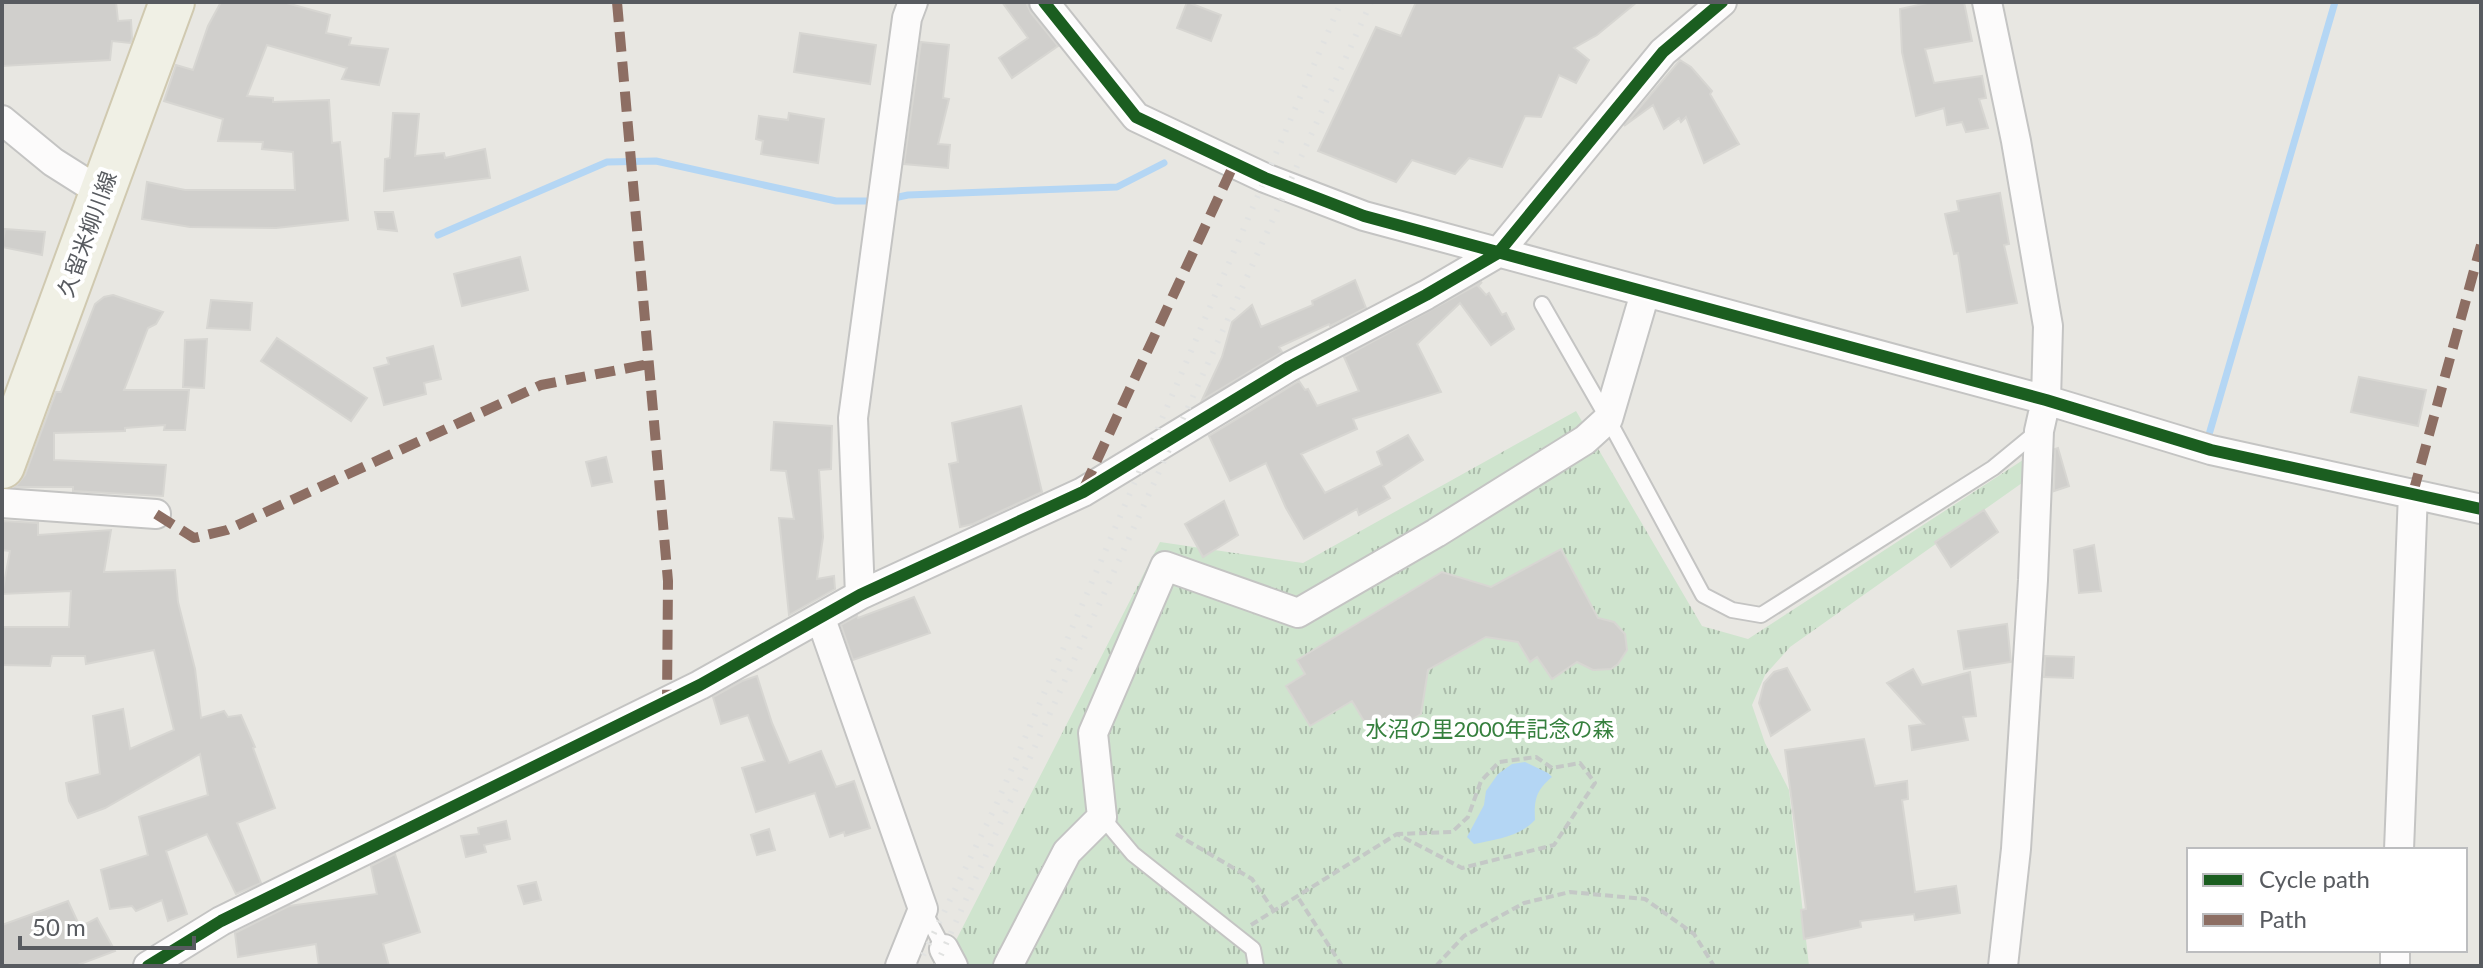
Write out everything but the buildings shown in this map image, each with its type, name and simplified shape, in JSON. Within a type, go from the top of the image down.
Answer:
[{"type":"main road","name":"久留米柳川線","points":[[2,466],[172,2]]},
{"type":"street","points":[[860,595],[853,418],[907,18],[913,2]]},
{"type":"street","points":[[1044,2],[1136,117],[1288,188],[1364,216],[2046,400],[2211,450],[2481,509]]},
{"type":"street","points":[[148,966],[221,921],[700,685],[860,595],[1083,492],[1289,367],[1498,253],[1663,52],[1722,2]]},
{"type":"street","points":[[1987,2],[2016,141],[2048,326],[2046,400],[2039,431],[2016,849],[2003,966]]},
{"type":"street","points":[[2,120],[53,162],[102,193]]},
{"type":"street","points":[[1008,966],[1067,852],[1102,817],[1093,733],[1165,566],[1298,613],[1436,533],[1585,440],[1608,419],[1645,293]]},
{"type":"street","points":[[2399,848],[2413,493]]},
{"type":"street","points":[[2,503],[156,514]]},
{"type":"street","points":[[821,619],[923,909],[900,966]]},
{"type":"lane","points":[[1542,304],[1703,595],[1732,610],[1761,615],[1993,468],[2039,431]]},
{"type":"lane","points":[[1102,817],[1133,854],[1253,949],[1256,966]]},
{"type":"lane","points":[[923,909],[948,958]]},
{"type":"path","points":[[1235,935],[1397,834],[1452,832],[1468,817],[1481,781],[1499,762],[1536,757],[1552,768],[1580,763],[1595,783],[1554,845],[1462,868],[1397,834]]},
{"type":"path","points":[[1176,834],[1252,879],[1274,911]]},
{"type":"path","points":[[1436,966],[1464,936],[1524,903],[1570,892],[1645,899],[1694,934],[1714,966]]},
{"type":"path","points":[[1299,899],[1342,966]]},
{"type":"green space","name":"水沼の里2000年記念の森","points":[[1576,411],[1702,626],[1748,639],[2026,458],[2022,483],[1790,647],[1765,675],[1752,705],[1765,743],[1789,790],[1809,966],[959,966],[951,950],[1160,542],[1303,563]]},
{"type":"water","points":[[1525,762],[1552,777],[1537,796],[1535,820],[1514,834],[1474,844],[1467,837],[1484,805],[1486,791],[1498,774],[1512,764]]},
{"type":"waterway","points":[[2208,438],[2335,2]]},
{"type":"waterway","points":[[438,235],[607,162],[656,161],[836,201],[877,201]]},
{"type":"waterway","points":[[889,199],[908,195],[1117,187],[1164,163]]},
{"type":"railway","points":[[918,966],[997,803],[1341,2]]},
{"type":"railway","points":[[936,966],[1371,2]]},
{"type":"marked path","points":[[617,2],[668,581],[667,701]]},
{"type":"marked path","points":[[1084,488],[1234,164]]},
{"type":"marked path","points":[[2413,493],[2481,245]]},
{"type":"marked path","points":[[156,514],[194,538],[227,530],[541,385],[649,364]]},
{"type":"cycle path","points":[[1044,2],[1136,117],[1265,178],[1364,216],[2046,400],[2211,450],[2481,509]]},
{"type":"cycle path","points":[[148,966],[221,921],[700,685],[860,595],[1083,492],[1289,367],[1498,253],[1663,52],[1722,2]]}]
